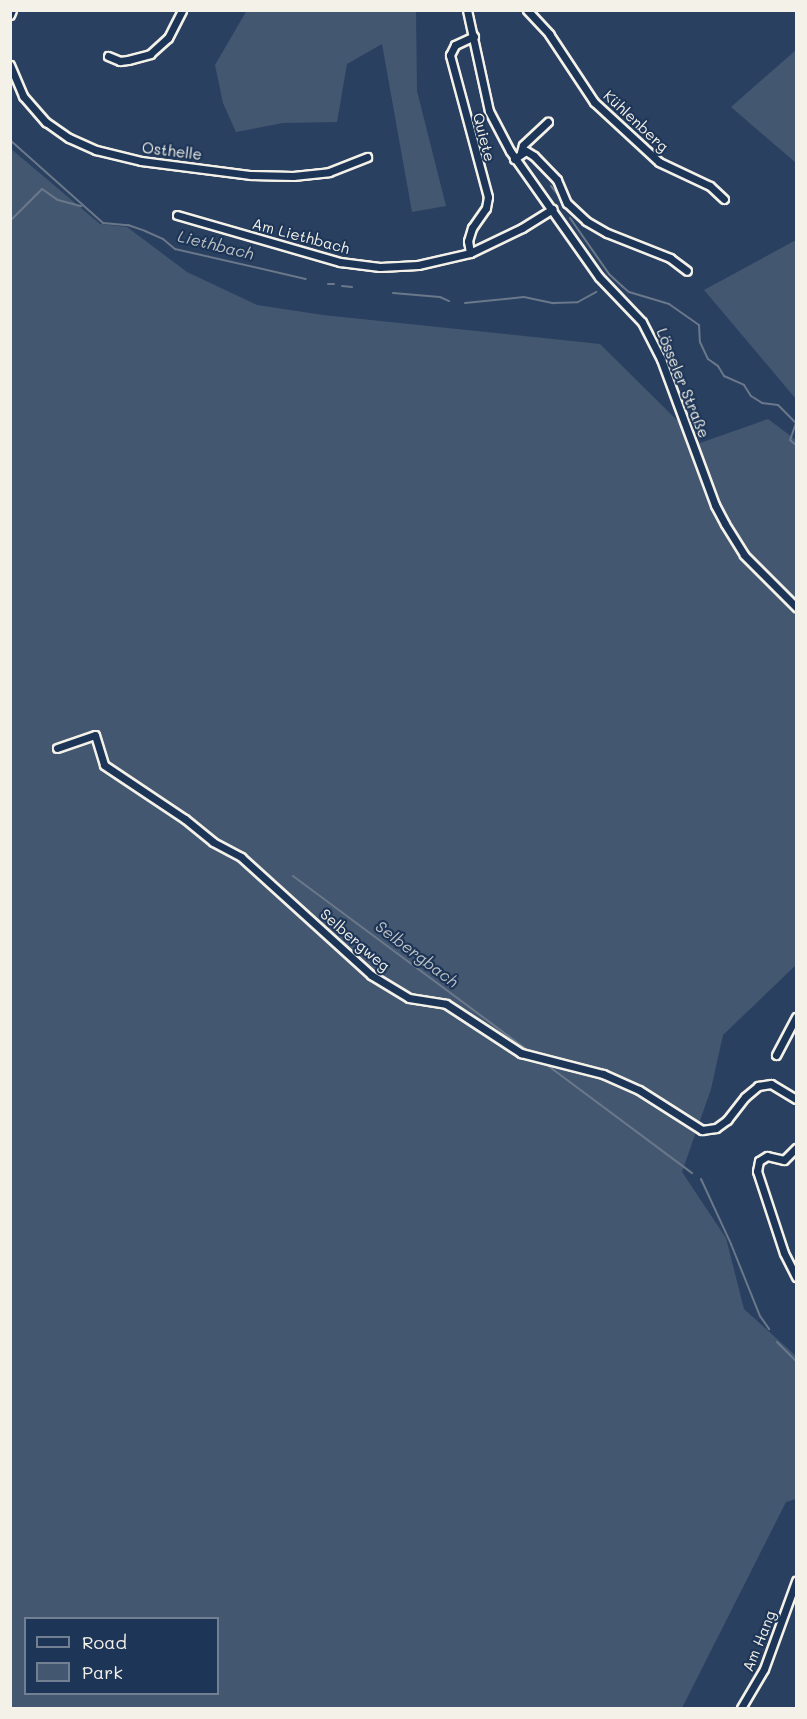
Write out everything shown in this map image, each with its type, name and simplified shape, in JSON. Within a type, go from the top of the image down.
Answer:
[{"type":"street","points":[[10,15],[12,10]]},
{"type":"street","points":[[108,56],[128,60],[150,54],[168,38],[182,10]]},
{"type":"street","name":"Lösseler Straße","points":[[467,10],[489,111],[514,159],[603,282],[648,330],[725,524],[744,555],[796,607]]},
{"type":"street","name":"Kühlenberg","points":[[527,10],[549,34],[594,102],[659,162],[710,186],[724,199]]},
{"type":"street","name":"Quiete","points":[[470,253],[468,240],[472,228],[486,208],[488,198],[450,55],[455,45],[474,36]]},
{"type":"street","name":"Osthelle","points":[[10,65],[23,96],[46,122],[69,138],[96,150],[141,161],[251,176],[293,176],[329,172],[368,158]]},
{"type":"street","points":[[514,159],[521,152],[523,145],[548,122]]},
{"type":"street","points":[[521,152],[526,151],[534,156],[557,180],[567,203],[586,221],[608,233],[670,258],[687,271]]},
{"type":"street","name":"Am Liethbach","points":[[177,215],[340,262],[380,267],[418,265],[470,253],[522,228],[552,209]]},
{"type":"street","name":"Selbergweg","points":[[57,748],[95,735],[104,765],[185,819],[213,842],[241,857],[371,975],[409,998],[446,1004],[521,1053],[603,1074],[639,1090],[702,1130],[716,1128],[758,1086],[771,1084],[796,1099]]},
{"type":"street","points":[[776,1055],[796,1017]]},
{"type":"street","points":[[796,1148],[784,1160],[767,1156],[759,1161],[757,1171],[784,1253],[796,1275]]},
{"type":"street","name":"Am Hang","points":[[741,1708],[764,1669],[796,1581]]},
{"type":"green space","points":[[247,10],[416,11],[417,91],[446,206],[412,212],[382,44],[347,64],[337,122],[283,123],[236,132],[223,103],[215,65]]},
{"type":"green space","points":[[796,50],[796,163],[731,107]]},
{"type":"green space","points":[[10,148],[100,224],[127,227],[187,272],[257,305],[323,315],[600,344],[700,443],[768,419],[796,440],[796,965],[723,1035],[711,1089],[682,1172],[726,1238],[744,1309],[796,1356],[796,1499],[786,1502],[682,1708],[11,1708]]},
{"type":"green space","points":[[796,240],[796,399],[704,290]]},
{"type":"waterway","name":"Liethbach","points":[[10,140],[103,223],[128,225],[145,231],[163,239],[175,249],[306,279]]},
{"type":"waterway","points":[[551,186],[558,195]]},
{"type":"waterway","points":[[10,221],[42,189],[58,200],[81,206]]},
{"type":"waterway","points":[[570,218],[609,274],[629,292],[669,304],[699,325],[700,342],[708,359],[718,366],[724,376],[744,385],[751,396],[762,403],[778,405],[796,423],[790,440],[796,445]]},
{"type":"waterway","name":"Liethbach","points":[[328,284],[334,284]]},
{"type":"waterway","name":"Liethbach","points":[[342,286],[352,287]]},
{"type":"waterway","name":"Liethbach","points":[[465,303],[524,297],[553,303],[578,302],[596,292]]},
{"type":"waterway","name":"Liethbach","points":[[393,293],[440,297],[449,301]]},
{"type":"waterway","name":"Selbergbach","points":[[293,876],[527,1050]]},
{"type":"waterway","name":"Selbergbach","points":[[547,1065],[692,1173]]},
{"type":"waterway","name":"Selbergbach","points":[[701,1179],[731,1244],[760,1316],[769,1329]]},
{"type":"waterway","name":"Selbergbach","points":[[777,1342],[796,1361]]}]
